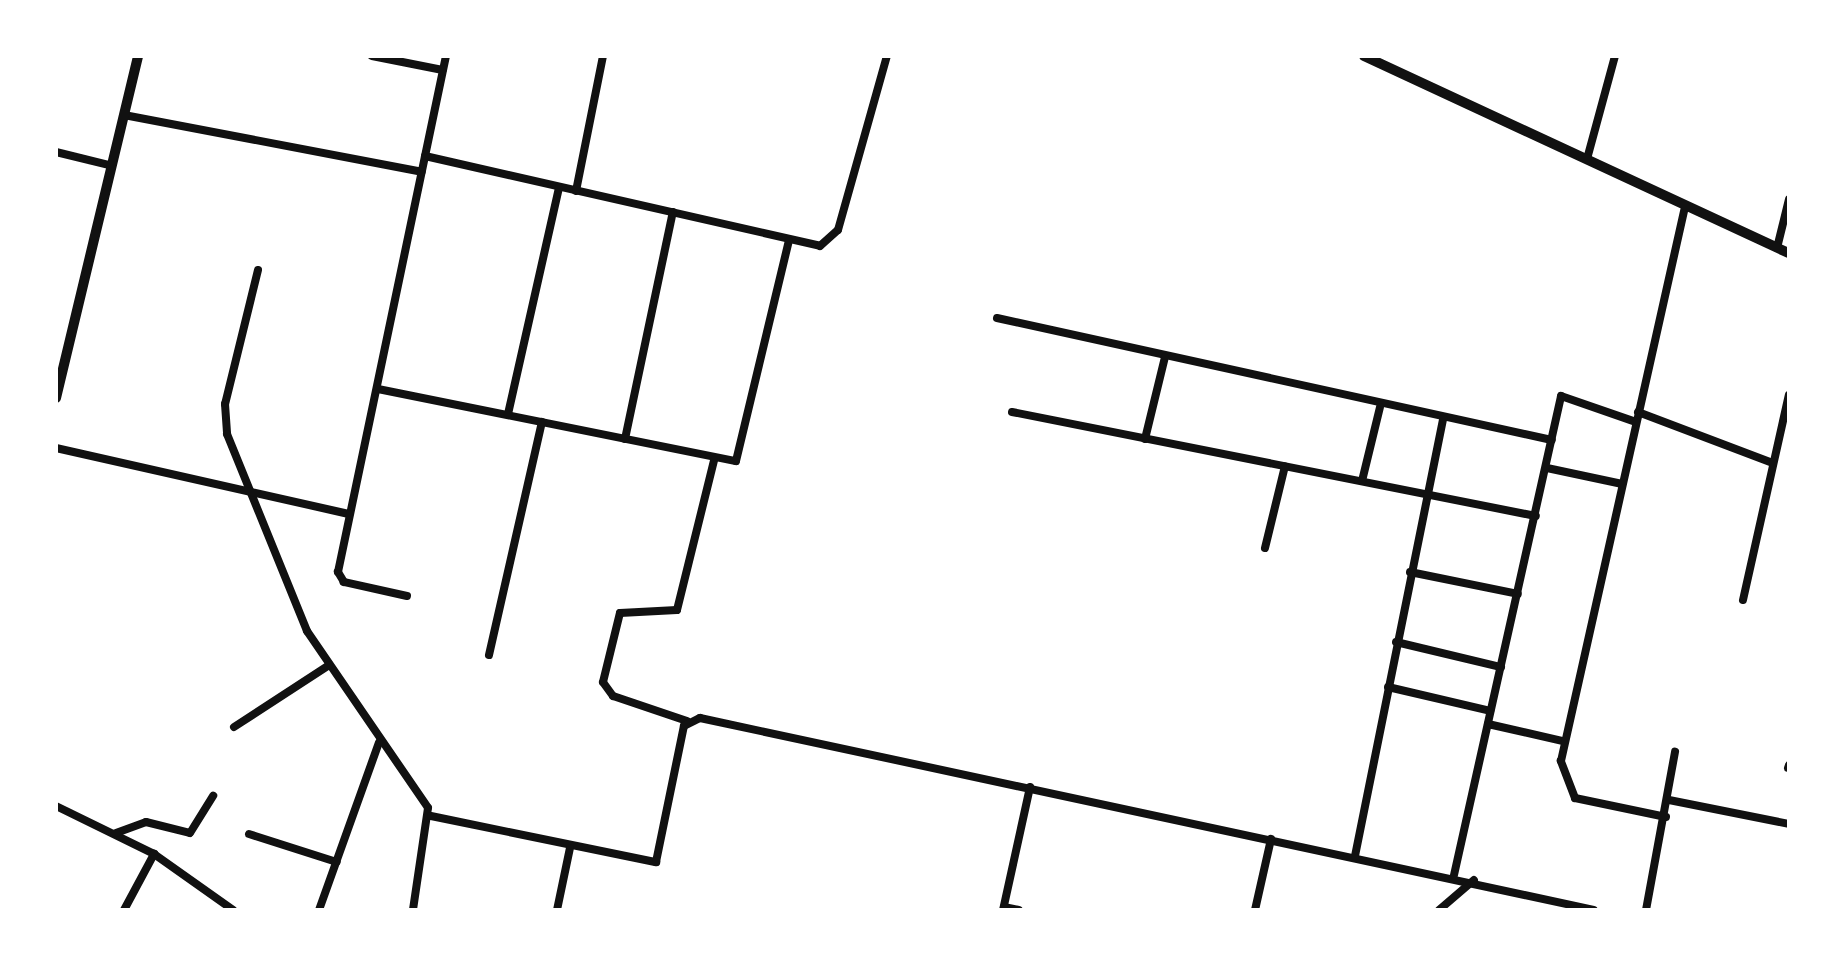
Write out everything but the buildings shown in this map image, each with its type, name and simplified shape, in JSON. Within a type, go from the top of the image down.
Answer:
[{"type":"street","points":[[56,398],[62,348],[138,56]]},
{"type":"street","points":[[372,56],[443,70]]},
{"type":"street","points":[[407,596],[340,580],[348,514],[378,389],[446,56]]},
{"type":"street","points":[[576,191],[603,56]]},
{"type":"street","points":[[425,156],[820,246],[835,237],[887,56]]},
{"type":"street","points":[[1364,56],[1587,159],[1684,211],[1789,253]]},
{"type":"street","points":[[1587,159],[1615,56]]},
{"type":"street","points":[[124,115],[422,172]]},
{"type":"street","points":[[56,152],[109,165]]},
{"type":"street","points":[[508,414],[559,188]]},
{"type":"street","points":[[1777,248],[1789,199]]},
{"type":"street","points":[[1666,817],[1569,794],[1563,741],[1684,211]]},
{"type":"street","points":[[625,439],[673,212]]},
{"type":"street","points":[[378,389],[625,439],[714,461],[741,458],[789,241]]},
{"type":"street","points":[[258,270],[225,404],[227,434],[296,608],[329,665],[431,816],[570,848],[656,862],[687,721]]},
{"type":"street","points":[[997,318],[1380,407],[1552,440]]},
{"type":"street","points":[[1145,439],[1165,357]]},
{"type":"street","points":[[1743,600],[1789,395]]},
{"type":"street","points":[[1454,875],[1561,396],[1637,417],[1773,463]]},
{"type":"street","points":[[1362,481],[1380,407]]},
{"type":"street","points":[[1012,412],[1536,516]]},
{"type":"street","points":[[1355,856],[1443,419]]},
{"type":"street","points":[[489,655],[542,422]]},
{"type":"street","points":[[56,448],[348,514]]},
{"type":"street","points":[[714,461],[677,610],[620,613],[603,682],[613,696],[687,721],[759,728],[1271,839],[1454,875],[1553,906],[1594,910]]},
{"type":"street","points":[[1265,548],[1285,466]]},
{"type":"street","points":[[1547,468],[1622,484]]},
{"type":"street","points":[[1410,572],[1518,594]]},
{"type":"street","points":[[1396,642],[1501,667]]},
{"type":"street","points":[[234,727],[329,665]]},
{"type":"street","points":[[1388,687],[1490,711]]},
{"type":"street","points":[[1488,724],[1563,741]]},
{"type":"street","points":[[319,910],[379,742]]},
{"type":"street","points":[[1646,910],[1666,817],[1675,752]]},
{"type":"street","points":[[1019,910],[1003,908],[1030,787]]},
{"type":"street","points":[[116,833],[146,822],[190,833],[213,796]]},
{"type":"street","points":[[1669,800],[1789,824]]},
{"type":"street","points":[[56,806],[154,854],[229,909]]},
{"type":"street","points":[[413,910],[431,816]]},
{"type":"street","points":[[249,834],[337,862]]},
{"type":"street","points":[[1255,910],[1271,839]]},
{"type":"street","points":[[557,910],[570,848]]},
{"type":"street","points":[[124,910],[154,854]]},
{"type":"street","points":[[1439,910],[1474,880]]}]
